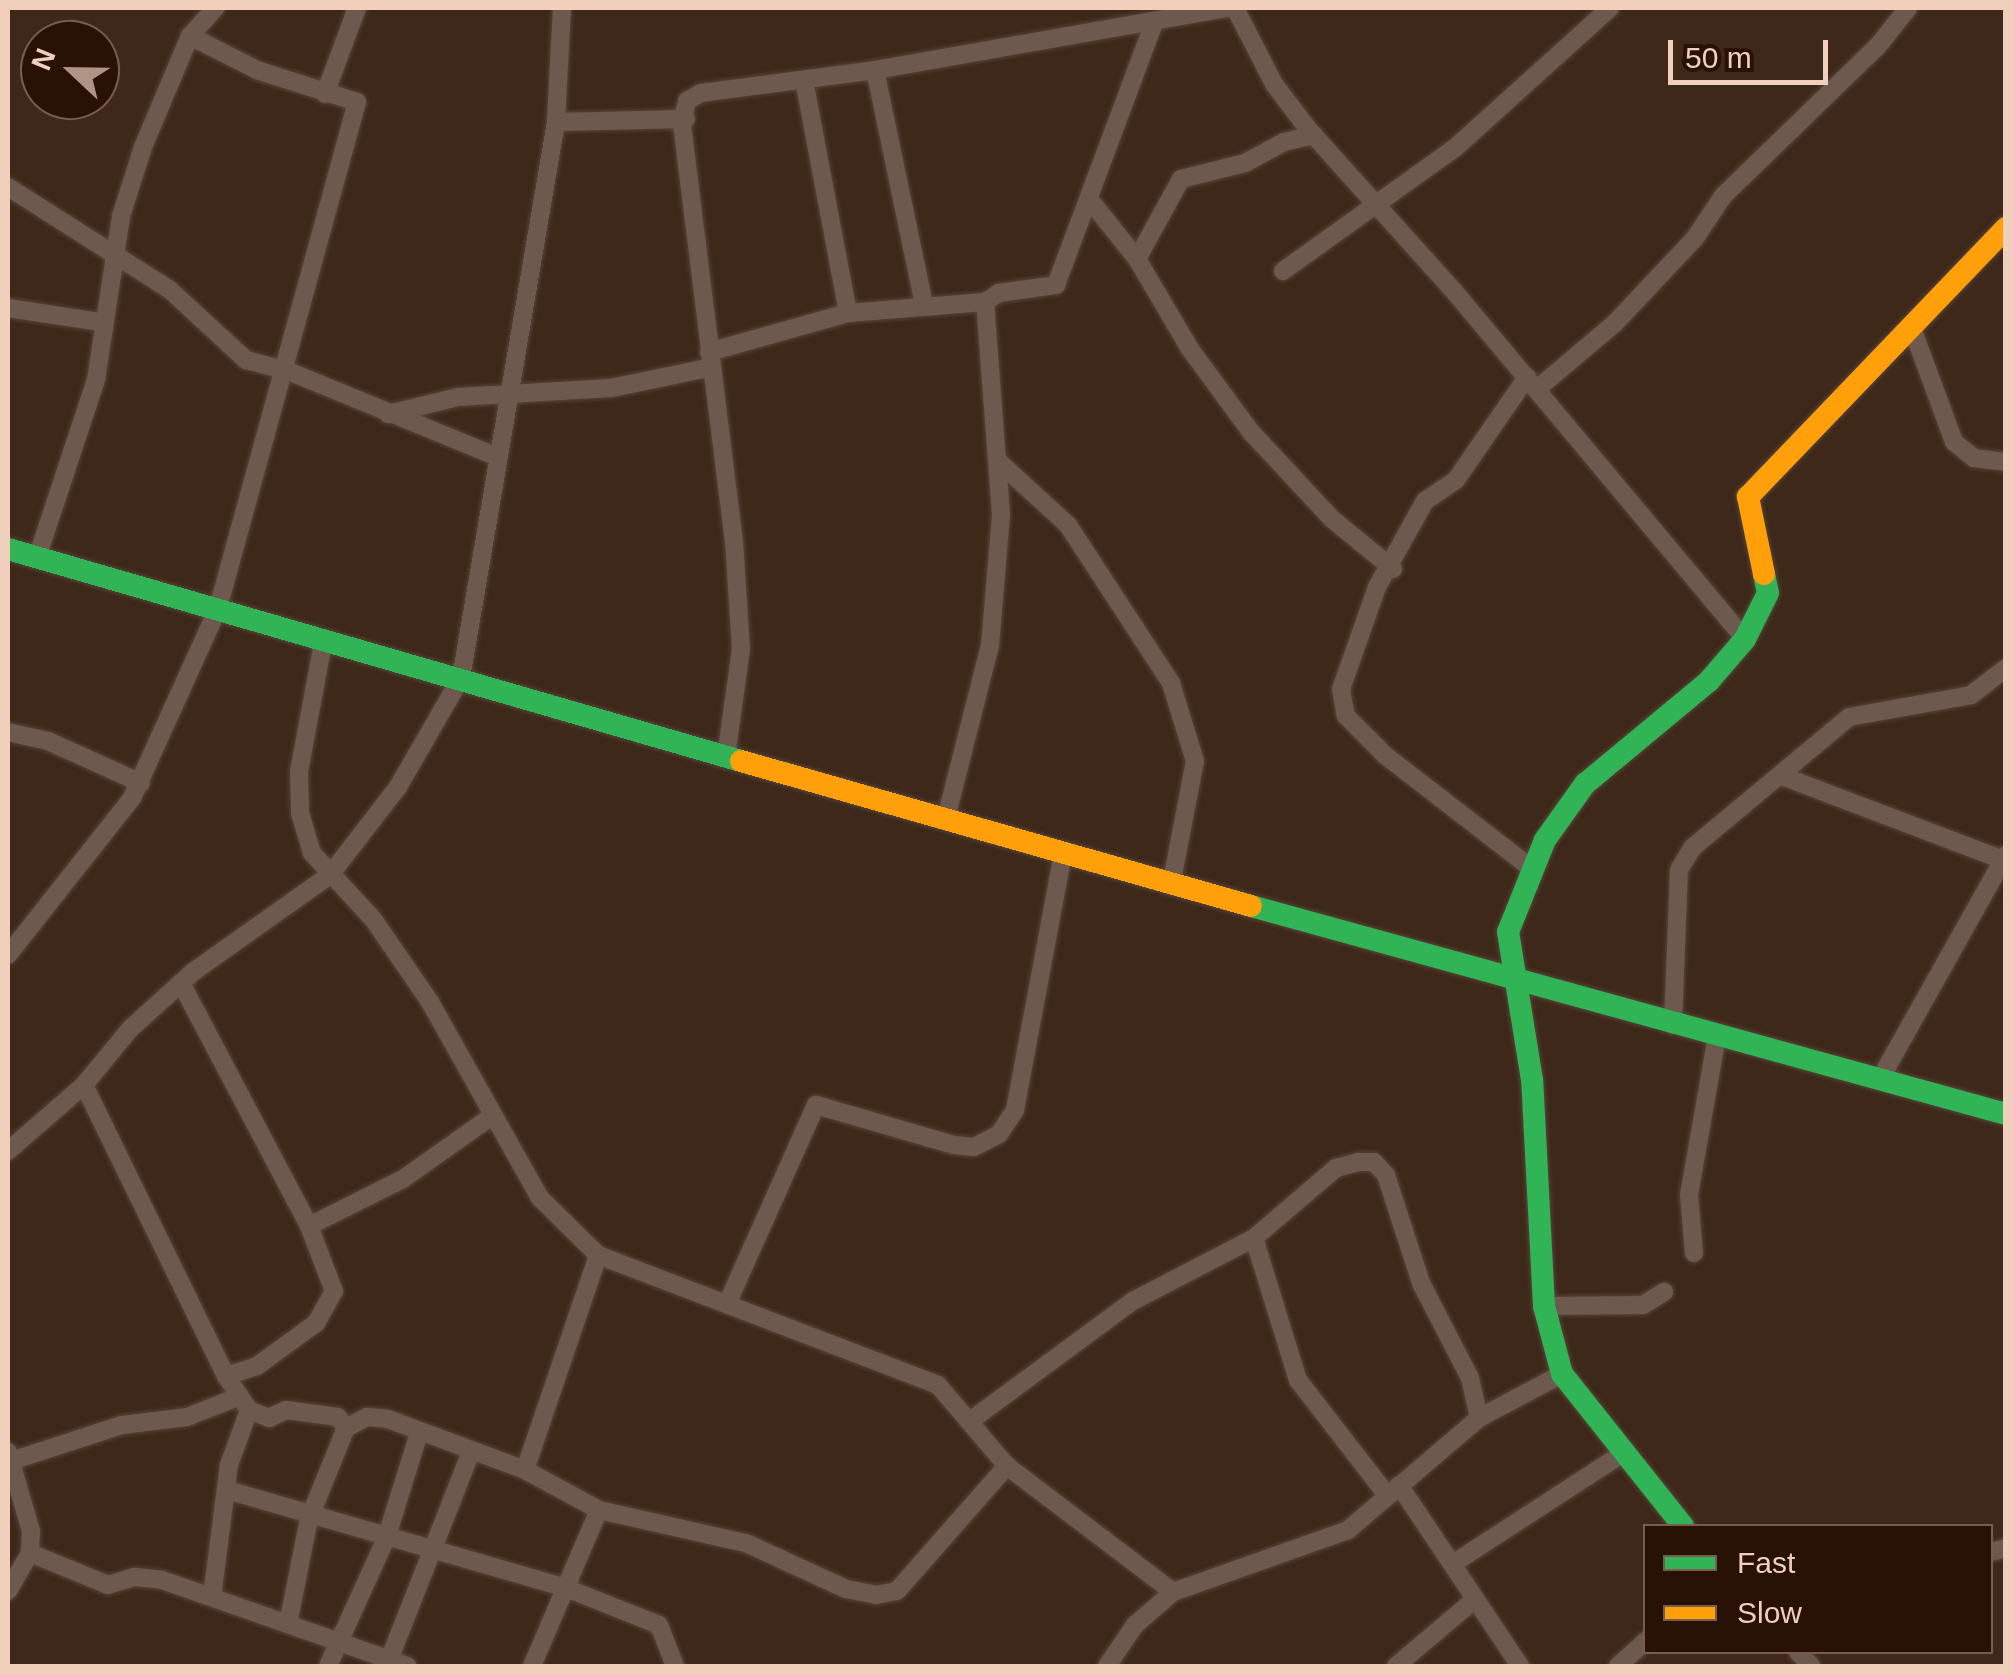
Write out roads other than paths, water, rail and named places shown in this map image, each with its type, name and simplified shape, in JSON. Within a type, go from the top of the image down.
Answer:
[{"type":"main road","points":[[1680,1524],[1562,1374],[1544,1306],[1532,1080],[1512,981],[1508,932],[1532,869],[1584,784],[1709,680],[1745,639],[1768,593],[1748,497],[1913,332],[2006,228]]},
{"type":"main road","points":[[8,549],[1063,854],[1172,880],[1512,981],[2006,1114]]},
{"type":"street","points":[[37,558],[96,380],[101,322],[118,260],[121,216],[137,164],[190,36],[215,8]]},
{"type":"street","points":[[325,94],[357,8]]},
{"type":"street","points":[[8,1151],[84,1085],[180,983],[330,875],[398,787],[461,678],[495,456],[512,390],[556,122],[562,8]]},
{"type":"street","points":[[726,757],[740,650],[734,542],[709,360],[687,101],[700,93],[875,70],[1153,25],[1226,8]]},
{"type":"street","points":[[1235,8],[1274,84],[1314,135],[1532,383],[1745,639]]},
{"type":"street","points":[[1283,272],[1455,148],[1610,8]]},
{"type":"street","points":[[1532,869],[1386,756],[1346,716],[1341,689],[1377,587],[1392,570],[1425,501],[1456,480],[1532,383],[1614,323],[1695,238],[1723,196],[1877,47],[1908,8]]},
{"type":"street","points":[[388,414],[512,390],[612,388],[848,313],[985,302],[1064,278],[1153,25]]},
{"type":"street","points":[[8,955],[141,783],[218,608],[288,371],[329,189],[357,102],[256,70],[190,36]]},
{"type":"street","points":[[875,70],[924,304]]},
{"type":"street","points":[[804,80],[848,313]]},
{"type":"street","points":[[556,122],[686,119]]},
{"type":"street","points":[[1137,258],[1181,179],[1245,163],[1284,142],[1314,135]]},
{"type":"street","points":[[8,187],[169,289],[246,360],[288,371],[495,456]]},
{"type":"street","points":[[1089,200],[1137,258],[1190,350],[1250,432],[1332,519],[1392,570]]},
{"type":"street","points":[[946,818],[990,646],[1001,514],[985,302]]},
{"type":"street","points":[[8,308],[101,322]]},
{"type":"street","points":[[1913,332],[1954,442],[1974,458],[2006,462]]},
{"type":"street","points":[[1000,462],[1068,526],[1171,683],[1195,761],[1172,880]]},
{"type":"street","points":[[1001,514],[1031,491]]},
{"type":"street","points":[[324,638],[298,771],[300,812],[312,853],[373,918],[430,1002],[540,1198],[598,1255],[902,1366],[938,1384],[1007,1466],[1173,1592]]},
{"type":"street","points":[[1672,1025],[1679,870],[1692,848],[1742,801],[1782,776],[1850,717],[1970,695],[2006,668]]},
{"type":"street","points":[[8,732],[48,741],[141,783]]},
{"type":"street","points":[[1782,776],[2004,858],[1880,1082]]},
{"type":"street","points":[[727,1304],[816,1105],[954,1145],[974,1148],[999,1134],[1015,1110],[1063,854]]},
{"type":"street","points":[[180,983],[309,1226],[334,1292],[316,1323],[257,1366],[226,1376]]},
{"type":"street","points":[[1694,1253],[1689,1195],[1717,1036]]},
{"type":"street","points":[[84,1085],[226,1376],[245,1403],[269,1418],[286,1410],[338,1417],[346,1428]]},
{"type":"street","points":[[309,1226],[403,1179],[492,1116]]},
{"type":"street","points":[[970,1421],[1132,1301],[1254,1238],[1336,1168],[1374,1162],[1386,1175],[1421,1283],[1470,1378],[1479,1418]]},
{"type":"street","points":[[1254,1238],[1298,1380],[1454,1563],[1474,1600],[1520,1666]]},
{"type":"street","points":[[526,1470],[598,1255]]},
{"type":"street","points":[[1544,1306],[1643,1305],[1664,1292]]},
{"type":"street","points":[[1108,1666],[1135,1625],[1173,1592],[1302,1551],[1348,1530],[1479,1418],[1562,1374]]},
{"type":"street","points":[[8,1591],[30,1553],[31,1531],[8,1459],[122,1425],[187,1417],[245,1403]]},
{"type":"street","points":[[212,1598],[227,1490],[245,1403]]},
{"type":"street","points":[[288,1624],[308,1518],[346,1428],[367,1417],[526,1470],[600,1510],[746,1543],[846,1589],[876,1595],[897,1592],[1007,1466]]},
{"type":"street","points":[[328,1666],[343,1643],[386,1539],[419,1433]]},
{"type":"street","points":[[30,1553],[108,1585],[136,1577],[162,1580],[398,1663],[433,1552],[470,1454]]},
{"type":"street","points":[[1454,1563],[1622,1454]]},
{"type":"street","points":[[227,1490],[308,1518],[566,1588],[659,1625],[675,1666]]},
{"type":"street","points":[[532,1666],[600,1510]]},
{"type":"street","points":[[1396,1666],[1474,1600]]},
{"type":"street","points":[[1621,1665],[1643,1643]]}]
